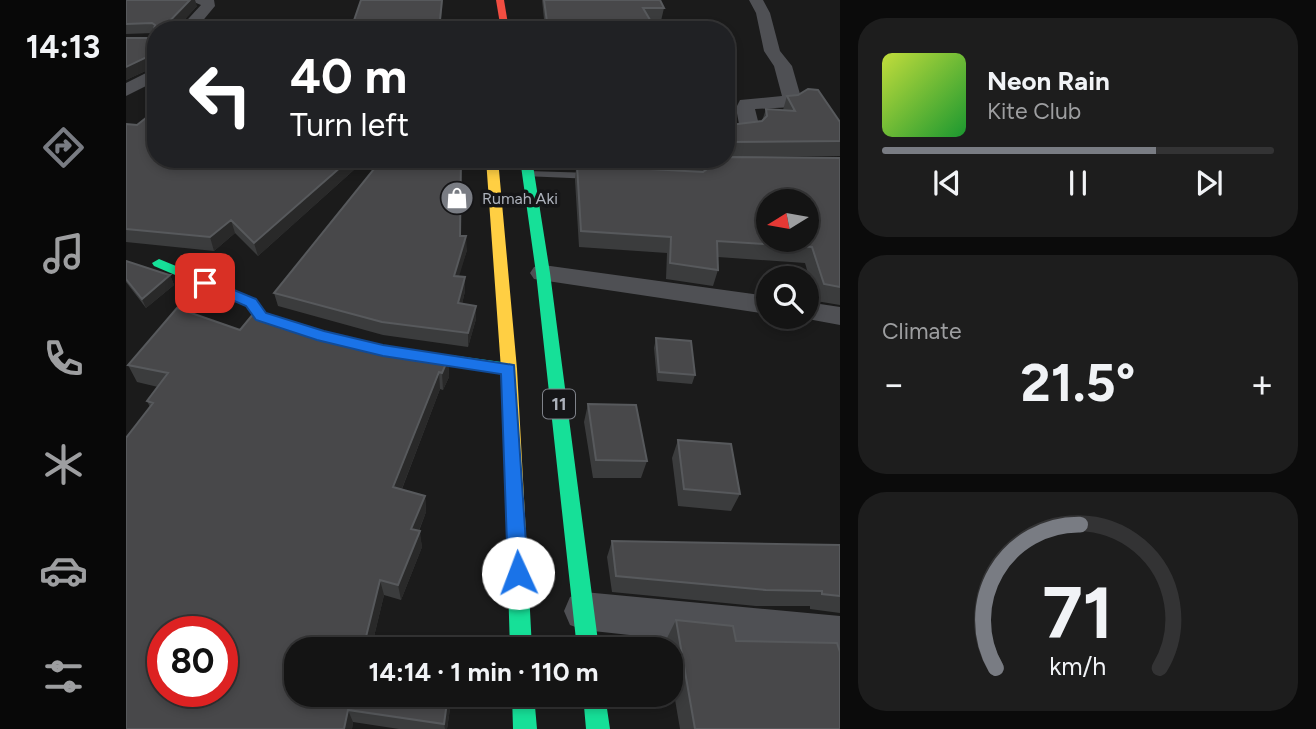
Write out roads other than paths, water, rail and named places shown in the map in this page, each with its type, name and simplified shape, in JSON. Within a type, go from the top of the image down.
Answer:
[{"type":"main road","points":[[500,0],[504,21]]},
{"type":"main road","points":[[493,168],[509,369],[520,637]]},
{"type":"main road","name":"11","points":[[527,168],[543,273],[586,630]]},
{"type":"main road","points":[[159,264],[251,302],[261,316],[322,336],[383,351],[509,369]]},
{"type":"main road","points":[[524,707],[525,729]]},
{"type":"main road","points":[[595,707],[598,729]]},
{"type":"street","points":[[194,21],[208,6],[208,2],[196,0]]},
{"type":"street","points":[[735,130],[750,129],[744,108],[747,104],[793,101],[783,66],[772,51],[763,13],[756,0]]},
{"type":"street","points":[[126,91],[147,78]]},
{"type":"street","points":[[543,273],[756,304]]},
{"type":"street","points":[[819,313],[840,316]]},
{"type":"street","points":[[586,630],[840,637]]},
{"type":"lane","points":[[535,168],[603,176]]},
{"type":"place","name":"Rumah Aki","points":[[457,198]]}]
